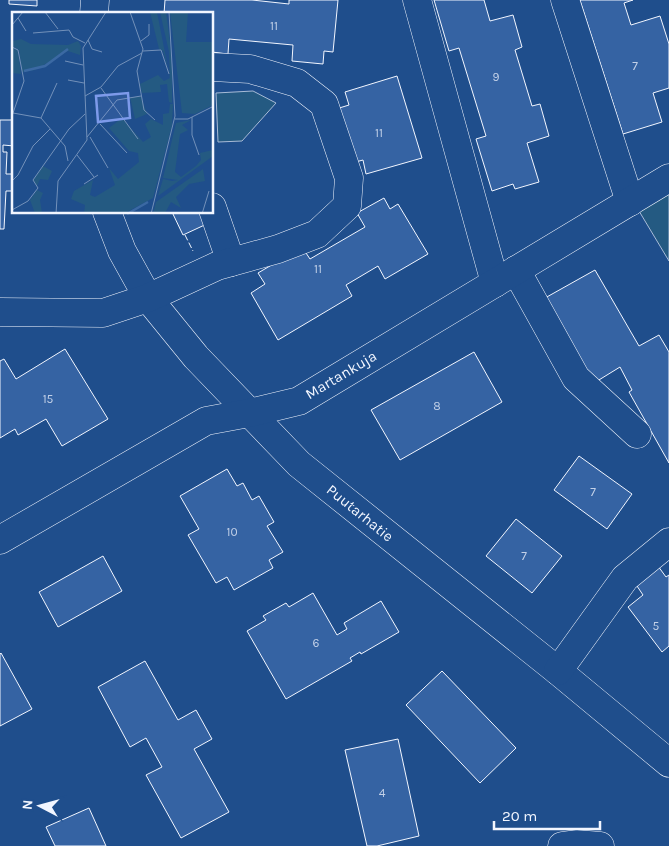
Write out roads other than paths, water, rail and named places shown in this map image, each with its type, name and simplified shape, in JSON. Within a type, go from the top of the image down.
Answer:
[{"type":"street","points":[[417,0],[505,276],[576,378],[637,434]]},
{"type":"street","points":[[565,0],[630,202]]},
{"type":"street","points":[[0,312],[103,313],[148,298],[217,266],[278,249],[317,234],[347,206],[349,178],[324,104],[297,83],[250,69],[214,67]]},
{"type":"street","name":"Martankuja","points":[[0,540],[206,421],[299,401],[669,178]]},
{"type":"street","points":[[214,213],[231,262]]},
{"type":"street","name":"Puutarhatie","points":[[108,214],[122,251],[148,298],[196,357],[299,464],[558,671],[669,763]]},
{"type":"street","points":[[558,671],[625,578],[669,542]]},
{"type":"street","points":[[562,846],[576,844],[600,846]]}]
